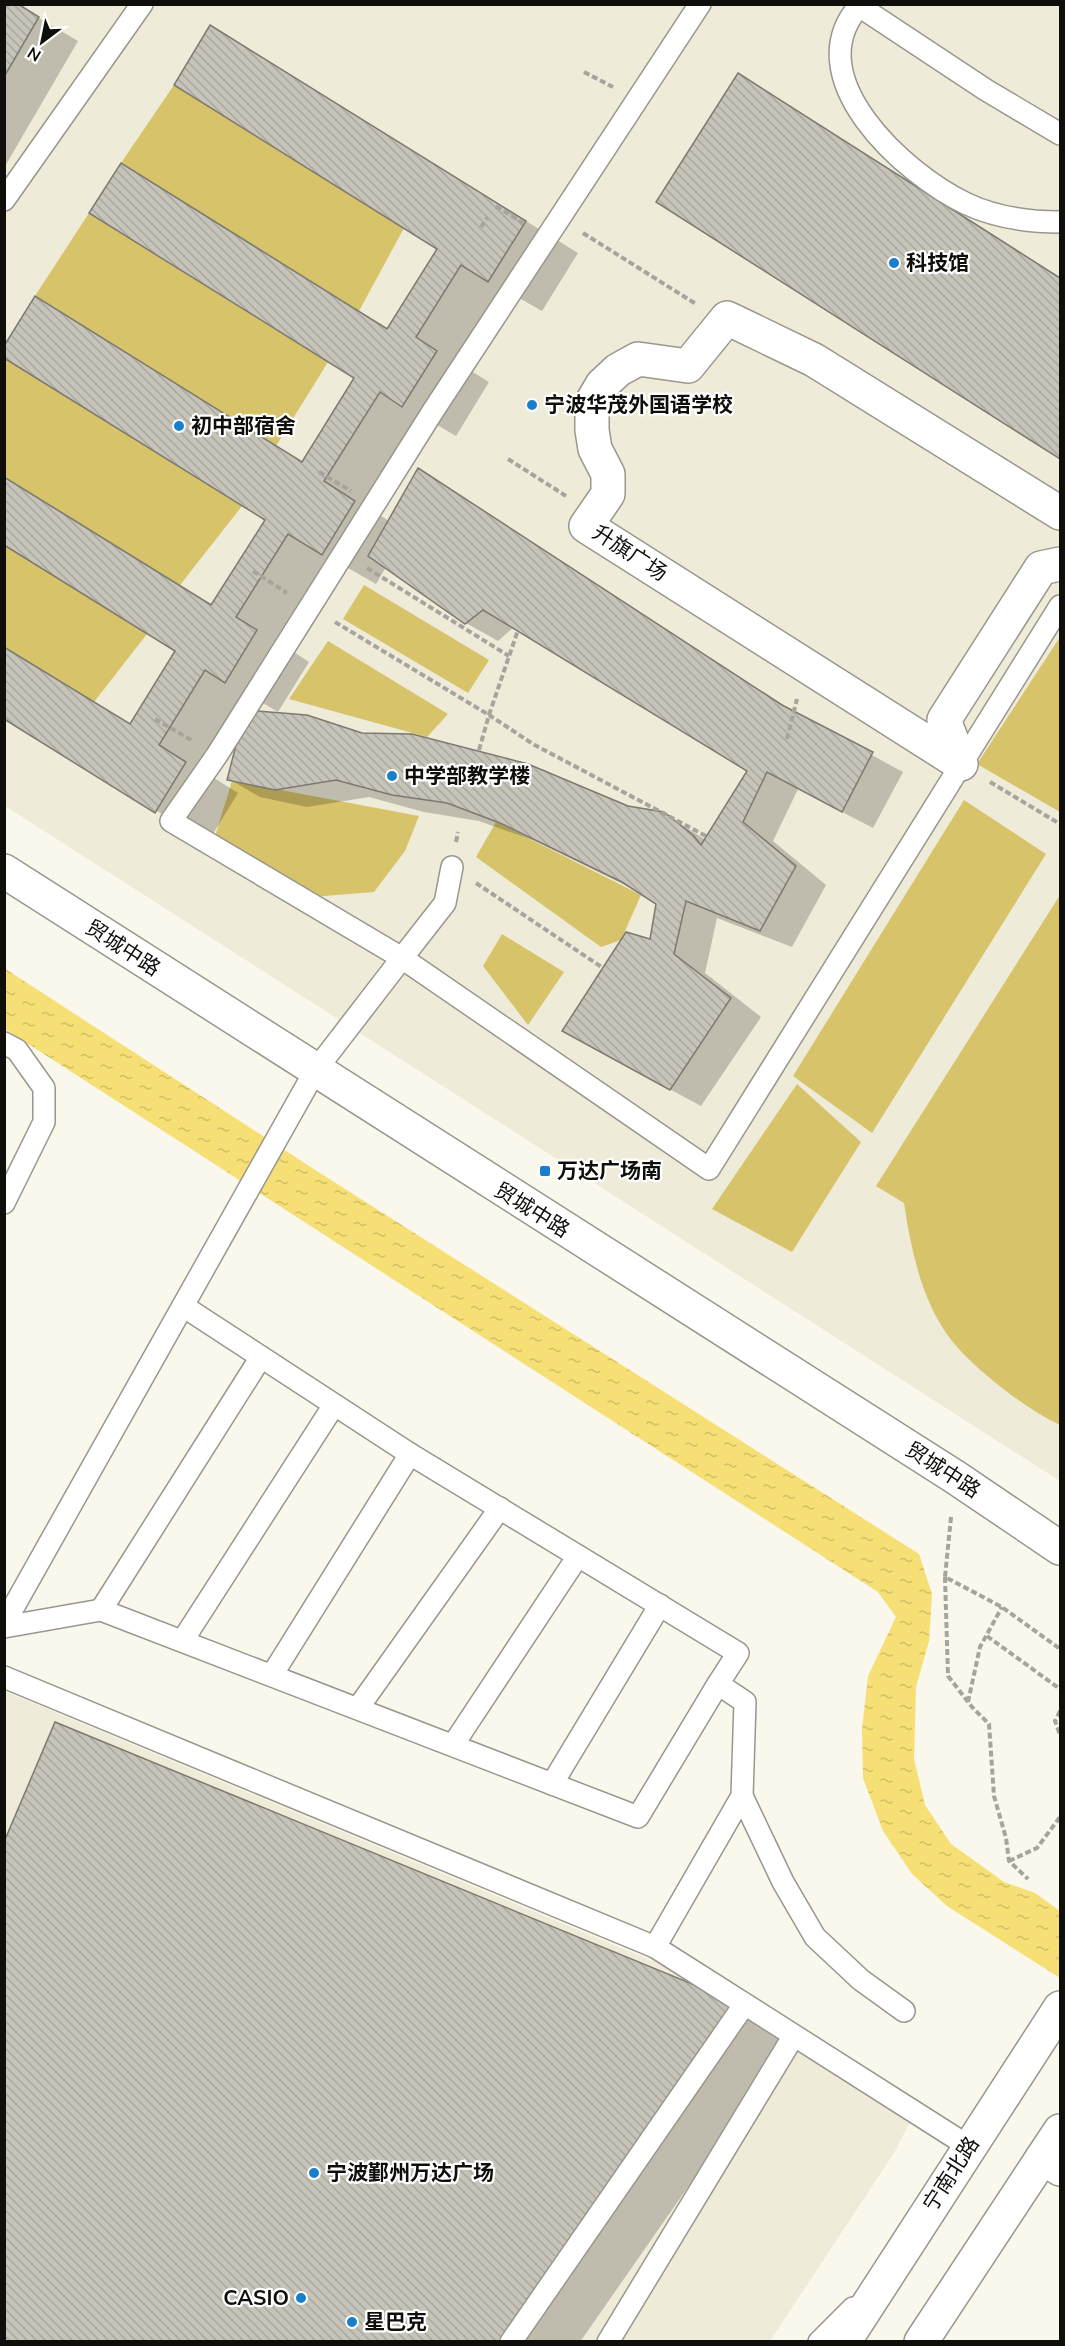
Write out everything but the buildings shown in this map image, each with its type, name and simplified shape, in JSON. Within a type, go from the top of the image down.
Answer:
[{"type":"main road","points":[[727,318],[814,360],[1060,513]]},
{"type":"main road","name":"升旗广场","points":[[727,318],[688,366],[638,359],[618,369],[602,385],[592,402],[592,430],[595,449],[608,474],[608,494],[586,526],[961,765]]},
{"type":"main road","points":[[961,765],[944,720],[1041,568],[1060,564]]},
{"type":"main road","name":"贸城中路","points":[[4,871],[955,1477],[1060,1548]]},
{"type":"main road","name":"宁南北路","points":[[844,2342],[968,2146],[1060,2008]]},
{"type":"main road","points":[[921,2342],[1052,2163],[1060,2131]]},
{"type":"lane","points":[[4,200],[142,4]]},
{"type":"lane","points":[[700,4],[343,554],[217,754],[171,821],[402,958],[709,1169],[1060,606]]},
{"type":"lane","points":[[1060,135],[986,90],[859,5],[846,23],[841,35],[847,89],[868,124],[899,160],[968,204],[1010,217],[1060,222]]},
{"type":"lane","points":[[4,1625],[315,1071],[445,903],[452,867]]},
{"type":"lane","points":[[4,1043],[16,1050],[44,1088],[44,1122],[4,1203]]},
{"type":"lane","points":[[4,1625],[101,1610],[638,1817],[738,1653],[410,1454],[183,1306]]},
{"type":"lane","points":[[101,1610],[261,1357]]},
{"type":"lane","points":[[183,1640],[334,1405]]},
{"type":"lane","points":[[272,1675],[410,1454]]},
{"type":"lane","points":[[358,1708],[500,1508]]},
{"type":"lane","points":[[453,1745],[578,1556]]},
{"type":"lane","points":[[552,1784],[660,1605]]},
{"type":"lane","points":[[4,1677],[655,1947],[793,2037],[968,2146]]},
{"type":"lane","points":[[718,1684],[745,1702],[742,1796],[783,1882],[816,1937],[861,1980],[904,2011]]},
{"type":"lane","points":[[655,1947],[742,1796]]},
{"type":"lane","points":[[511,2342],[744,2005]]},
{"type":"lane","points":[[608,2342],[793,2037]]},
{"type":"lane","points":[[819,2342],[886,2276]]},
{"type":"path","points":[[481,227],[488,217]]},
{"type":"path","points":[[560,218],[689,301],[727,318]]},
{"type":"path","points":[[508,459],[594,514]]},
{"type":"path","points":[[319,472],[375,505]]},
{"type":"path","points":[[343,554],[509,656]]},
{"type":"path","points":[[253,571],[533,744],[706,836]]},
{"type":"path","points":[[479,750],[518,630]]},
{"type":"path","points":[[155,718],[217,754]]},
{"type":"path","points":[[961,765],[1060,824]]},
{"type":"path","points":[[452,867],[603,968]]},
{"type":"path","points":[[955,1477],[945,1577],[948,1676],[968,1703],[989,1724],[994,1796],[1006,1838],[1009,1861],[1028,1880]]},
{"type":"path","points":[[945,1577],[1002,1607],[1060,1649]]},
{"type":"path","points":[[968,1703],[980,1647],[1002,1607]]},
{"type":"path","points":[[987,1636],[1060,1689]]},
{"type":"path","points":[[1060,1711],[1055,1721],[1060,1735]]},
{"type":"path","points":[[1009,1861],[1037,1848],[1060,1817]]},
{"type":"shaded area","name":"宁波华茂外国语学校","points":[[4,5],[1060,5],[1060,1481],[5,806]]},
{"type":"shaded area","points":[[174,85],[404,228],[359,311],[121,163]]},
{"type":"shaded area","points":[[89,213],[328,362],[276,446],[35,296]]},
{"type":"shaded area","points":[[4,358],[242,506],[180,585],[5,477]]},
{"type":"shaded area","points":[[5,545],[147,634],[94,702],[5,647]]},
{"type":"shaded area","points":[[364,585],[489,660],[468,693],[343,619]]},
{"type":"shaded area","points":[[1060,637],[1060,812],[977,764]]},
{"type":"shaded area","points":[[328,641],[448,714],[427,737],[289,699]]},
{"type":"shaded area","points":[[232,781],[419,816],[405,851],[374,892],[299,898],[212,846]]},
{"type":"shaded area","points":[[964,800],[1046,854],[872,1133],[793,1076]]},
{"type":"shaded area","points":[[496,822],[641,895],[621,940],[601,947],[476,857]]},
{"type":"shaded area","points":[[1060,895],[1060,1425],[1000,1387],[949,1337],[924,1290],[914,1256],[904,1203],[876,1186]]},
{"type":"shaded area","points":[[502,934],[564,972],[528,1025],[483,966]]},
{"type":"shaded area","points":[[797,1084],[861,1142],[792,1252],[712,1209]]},
{"type":"shaded area","name":"宁波鄞州万达广场","points":[[4,1691],[696,1979],[912,2118],[894,2153],[770,2341],[5,2341]]},
{"type":"water","points":[[4,968],[309,1166],[919,1554],[932,1594],[929,1641],[916,1687],[914,1759],[925,1805],[951,1844],[1004,1882],[1035,1893],[1060,1911],[1060,1978],[947,1906],[912,1874],[883,1831],[863,1778],[862,1729],[868,1676],[896,1617],[878,1592],[5,1029]]},
{"type":"place","name":"科技馆","points":[[894,263]]},
{"type":"place","name":"宁波华茂外国语学校","points":[[532,405]]},
{"type":"place","name":"初中部宿舍","points":[[179,426]]},
{"type":"place","name":"中学部教学楼","points":[[392,776]]},
{"type":"place","name":"万达广场南","points":[[545,1171]]},
{"type":"place","name":"宁波鄞州万达广场","points":[[314,2173]]},
{"type":"place","name":"CASIO","points":[[301,2298]]},
{"type":"place","name":"星巴克","points":[[352,2322]]}]
